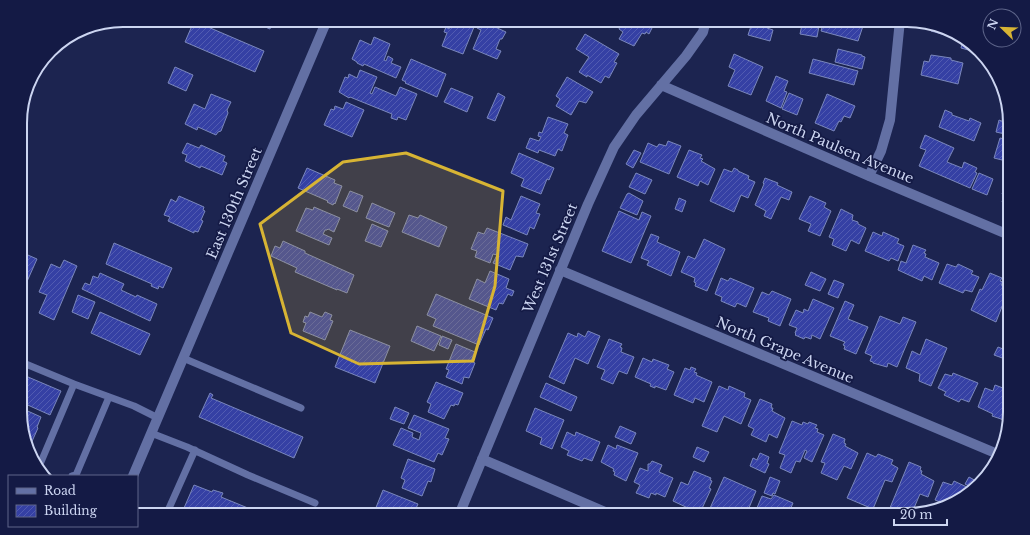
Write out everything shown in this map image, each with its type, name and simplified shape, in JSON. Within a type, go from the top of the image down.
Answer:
[{"type":"street","name":"East 130th Street","points":[[133,475],[324,27]]},
{"type":"street","name":"West 131st Street","points":[[462,508],[560,270],[614,147],[636,115],[686,56],[703,32],[704,27]]},
{"type":"street","points":[[869,176],[881,151],[890,120],[899,27]]},
{"type":"street","name":"North Paulsen Avenue","points":[[660,85],[869,176],[1003,232]]},
{"type":"street","name":"North Grape Avenue","points":[[560,270],[994,452]]},
{"type":"street","points":[[482,459],[596,508]]},
{"type":"lane","points":[[183,358],[301,408]]},
{"type":"lane","points":[[27,364],[134,406],[158,418]]},
{"type":"lane","points":[[41,462],[74,384]]},
{"type":"lane","points":[[76,475],[109,397]]},
{"type":"lane","points":[[151,433],[194,450],[248,475],[315,503]]},
{"type":"lane","points":[[169,508],[194,450]]},
{"type":"highlighted area","points":[[406,153],[503,191],[495,286],[473,361],[359,364],[291,333],[260,224],[343,162]]},
{"type":"building","points":[[191,27],[208,27],[264,51],[255,72],[185,42]]},
{"type":"building","points":[[446,27],[449,29],[450,27],[474,27],[463,54],[442,46],[447,33],[444,32]]},
{"type":"building","points":[[495,27],[506,32],[502,39],[500,39],[496,49],[501,51],[497,59],[473,49],[481,30],[477,28]]},
{"type":"building","points":[[620,27],[652,27],[649,34],[646,32],[645,34],[642,33],[634,46],[619,39],[623,32],[619,29]]},
{"type":"building","points":[[751,27],[767,27],[773,30],[770,41],[748,35]]},
{"type":"building","points":[[802,27],[819,27],[817,37],[800,34]]},
{"type":"building","points":[[822,27],[863,27],[858,41],[821,31]]},
{"type":"building","points":[[585,34],[619,54],[614,62],[617,63],[609,78],[605,76],[601,83],[579,72],[589,57],[576,49]]},
{"type":"building","points":[[374,37],[390,44],[384,60],[386,61],[388,56],[393,59],[391,63],[401,67],[396,78],[364,64],[363,66],[352,59],[360,40],[371,45]]},
{"type":"building","points":[[962,44],[969,50],[961,48]]},
{"type":"building","points":[[838,49],[865,57],[862,69],[835,62]]},
{"type":"building","points":[[734,54],[763,67],[751,95],[728,86],[735,70],[729,67]]},
{"type":"building","points":[[931,55],[951,58],[951,60],[963,63],[958,84],[921,75],[924,61],[929,62]]},
{"type":"building","points":[[411,59],[446,74],[437,97],[405,83],[406,82],[402,80]]},
{"type":"building","points":[[813,59],[858,71],[854,85],[809,73]]},
{"type":"building","points":[[175,67],[193,75],[186,91],[168,83]]},
{"type":"building","points":[[360,70],[377,77],[370,93],[372,94],[375,87],[396,96],[400,87],[417,94],[406,120],[398,117],[397,120],[391,118],[392,114],[350,97],[349,98],[339,92],[345,77],[348,78],[349,74],[357,78]]},
{"type":"building","points":[[776,76],[788,81],[784,91],[787,92],[781,108],[766,101]]},
{"type":"building","points":[[567,77],[593,92],[586,103],[579,101],[571,115],[556,106],[560,99],[556,96]]},
{"type":"building","points":[[451,88],[473,97],[467,112],[444,102]]},
{"type":"building","points":[[498,93],[505,97],[495,121],[487,118]]},
{"type":"building","points":[[789,93],[803,99],[797,115],[782,109]]},
{"type":"building","points":[[211,94],[231,102],[221,131],[216,135],[198,127],[197,130],[185,124],[194,104],[205,109]]},
{"type":"building","points":[[827,94],[855,106],[850,118],[844,116],[841,122],[839,121],[834,131],[815,123]]},
{"type":"building","points":[[346,102],[364,110],[352,137],[324,125],[331,109],[334,110],[335,106],[343,109]]},
{"type":"building","points":[[945,110],[952,113],[952,115],[969,121],[970,118],[981,123],[974,141],[939,127]]},
{"type":"building","points":[[548,117],[568,124],[564,133],[568,135],[562,151],[558,149],[555,156],[539,150],[538,153],[526,148],[530,138],[539,141],[541,137],[538,136],[539,132],[542,133]]},
{"type":"building","points":[[999,120],[1003,122],[1003,134],[996,132]]},
{"type":"building","points":[[925,135],[954,148],[947,162],[962,168],[964,162],[977,168],[975,172],[977,173],[970,188],[919,166],[926,150],[920,148]]},
{"type":"building","points":[[1000,138],[1003,139],[1002,160],[994,158]]},
{"type":"building","points":[[668,141],[681,146],[669,174],[640,162],[648,143],[657,147],[659,144],[666,146]]},
{"type":"building","points":[[187,143],[199,148],[201,145],[225,156],[223,161],[227,163],[222,175],[201,166],[200,168],[185,161],[187,155],[182,153]]},
{"type":"building","points":[[634,150],[641,153],[633,168],[626,164]]},
{"type":"building","points":[[689,150],[702,155],[700,158],[703,159],[701,161],[715,169],[708,185],[700,181],[698,186],[677,177]]},
{"type":"building","points":[[519,153],[554,168],[549,180],[547,179],[541,194],[521,186],[524,179],[511,173]]},
{"type":"building","points":[[307,168],[335,180],[334,183],[342,186],[335,204],[334,203],[333,205],[327,202],[328,201],[298,188]]},
{"type":"building","points":[[734,168],[749,176],[748,179],[755,182],[748,198],[741,195],[734,212],[710,201],[724,169],[732,172]]},
{"type":"building","points":[[636,173],[652,180],[645,194],[629,187]]},
{"type":"building","points":[[979,173],[993,179],[987,195],[972,189]]},
{"type":"building","points":[[765,178],[778,183],[777,185],[792,192],[789,200],[781,197],[771,219],[764,216],[766,211],[755,205]]},
{"type":"building","points":[[350,191],[363,196],[357,212],[343,206]]},
{"type":"building","points":[[629,193],[643,201],[637,215],[620,208],[627,194]]},
{"type":"building","points":[[179,196],[204,207],[203,210],[205,211],[201,220],[203,221],[198,232],[194,231],[194,233],[168,221],[170,217],[164,215],[171,199],[176,202]]},
{"type":"building","points":[[521,196],[540,204],[536,213],[540,214],[534,229],[530,227],[527,235],[503,225],[506,217],[511,220]]},
{"type":"building","points":[[810,196],[826,203],[824,207],[831,211],[820,236],[808,231],[811,224],[799,219]]},
{"type":"building","points":[[679,198],[686,201],[682,212],[675,209]]},
{"type":"building","points":[[372,203],[395,213],[389,227],[366,218]]},
{"type":"building","points":[[314,207],[340,218],[334,232],[328,229],[325,230],[323,234],[332,238],[329,245],[296,231],[306,208],[313,210]]},
{"type":"building","points":[[841,209],[853,215],[852,220],[858,222],[858,224],[866,228],[859,244],[851,240],[846,251],[832,245],[834,239],[829,237]]},
{"type":"building","points":[[619,211],[639,220],[642,212],[651,216],[631,263],[602,251]]},
{"type":"building","points":[[409,215],[418,218],[420,215],[447,227],[439,247],[402,232]]},
{"type":"building","points":[[372,224],[388,231],[381,247],[365,241]]},
{"type":"building","points":[[487,228],[528,244],[523,257],[516,256],[510,270],[493,263],[497,255],[493,254],[490,263],[475,257],[477,251],[471,249],[478,232],[484,234]]},
{"type":"building","points":[[873,232],[882,236],[883,232],[899,239],[897,243],[904,246],[898,261],[891,258],[889,261],[865,251]]},
{"type":"building","points":[[651,234],[659,237],[657,242],[680,252],[671,276],[647,265],[649,261],[641,258]]},
{"type":"building","points":[[704,239],[725,249],[707,291],[695,286],[695,278],[681,272],[688,256],[695,259]]},
{"type":"building","points":[[283,241],[305,251],[305,253],[354,275],[347,293],[295,272],[297,268],[271,256],[275,246],[280,248]]},
{"type":"building","points":[[114,243],[172,268],[163,288],[159,286],[158,289],[151,286],[152,284],[106,264]]},
{"type":"building","points":[[913,245],[926,250],[924,253],[926,254],[925,257],[939,263],[932,280],[924,276],[922,281],[898,270],[901,261],[906,263]]},
{"type":"building","points":[[27,255],[37,259],[27,282]]},
{"type":"building","points":[[64,260],[77,266],[54,320],[39,313],[47,295],[39,292],[51,264],[60,268]]},
{"type":"building","points":[[947,264],[956,267],[958,264],[973,271],[971,274],[979,277],[972,292],[965,290],[963,293],[939,283]]},
{"type":"building","points":[[490,271],[509,279],[506,288],[514,291],[512,296],[508,294],[503,304],[499,303],[496,310],[469,299],[477,279],[485,283]]},
{"type":"building","points":[[811,272],[826,279],[820,291],[805,285]]},
{"type":"building","points":[[100,273],[124,284],[121,290],[157,304],[150,321],[82,289],[85,283],[90,285],[93,276],[98,278]]},
{"type":"building","points":[[990,273],[1002,278],[1000,281],[1003,282],[1001,285],[1003,286],[1003,304],[996,322],[971,310],[980,289],[982,290]]},
{"type":"building","points":[[721,278],[728,281],[730,278],[754,288],[746,307],[737,303],[735,307],[721,301],[722,297],[715,294]]},
{"type":"building","points":[[834,280],[844,284],[838,298],[828,294]]},
{"type":"building","points":[[772,291],[791,299],[780,326],[768,321],[769,318],[753,312],[762,292],[769,295]]},
{"type":"building","points":[[436,294],[493,318],[479,345],[433,326],[436,319],[427,315]]},
{"type":"building","points":[[78,295],[95,302],[88,319],[72,312]]},
{"type":"building","points":[[813,299],[834,308],[820,339],[812,335],[811,339],[805,337],[804,339],[795,335],[797,328],[789,325],[796,310],[803,313],[804,309],[808,311]]},
{"type":"building","points":[[845,301],[854,305],[848,319],[868,327],[856,354],[844,349],[845,346],[843,345],[845,342],[830,336]]},
{"type":"building","points":[[100,312],[150,334],[140,355],[91,333]]},
{"type":"building","points":[[310,312],[322,317],[325,312],[332,315],[330,320],[333,321],[325,340],[303,331],[306,323],[303,322],[305,316],[308,317]]},
{"type":"building","points":[[880,316],[900,324],[903,317],[916,322],[897,367],[888,363],[887,367],[873,363],[870,361],[872,356],[865,353]]},
{"type":"building","points":[[417,326],[441,336],[434,351],[411,341]]},
{"type":"building","points":[[350,330],[390,346],[375,383],[335,367]]},
{"type":"building","points":[[588,331],[600,336],[588,364],[575,358],[564,384],[549,377],[568,333],[577,337],[578,333],[585,337]]},
{"type":"building","points":[[442,336],[452,340],[448,349],[439,345]]},
{"type":"building","points":[[609,339],[622,344],[620,347],[622,348],[621,352],[634,357],[627,374],[619,371],[613,384],[601,379],[605,370],[597,367]]},
{"type":"building","points":[[926,339],[947,348],[931,386],[919,381],[920,374],[906,368],[912,351],[920,355]]},
{"type":"building","points":[[456,344],[475,352],[471,361],[475,363],[469,378],[464,377],[462,384],[446,377],[449,370],[446,369]]},
{"type":"building","points":[[998,347],[1003,349],[1003,358],[994,355]]},
{"type":"building","points":[[643,358],[652,362],[653,359],[669,365],[667,369],[674,372],[666,390],[655,386],[655,388],[650,386],[651,384],[635,377]]},
{"type":"building","points":[[691,367],[696,369],[694,372],[697,373],[696,375],[712,382],[704,402],[695,398],[693,403],[674,395],[685,368],[690,370]]},
{"type":"building","points":[[953,373],[978,383],[969,402],[961,399],[959,402],[944,395],[946,392],[938,388],[945,374],[952,376]]},
{"type":"building","points":[[27,377],[61,391],[50,415],[27,405]]},
{"type":"building","points":[[436,382],[463,393],[458,405],[451,405],[444,419],[428,412],[431,404],[427,402]]},
{"type":"building","points":[[546,383],[577,397],[571,411],[540,397]]},
{"type":"building","points":[[995,385],[1003,388],[1002,419],[992,416],[993,414],[978,407],[985,388],[993,391]]},
{"type":"building","points":[[719,386],[728,390],[729,386],[745,393],[744,397],[751,400],[741,424],[724,416],[717,432],[702,426]]},
{"type":"building","points":[[210,393],[213,395],[211,398],[303,437],[294,458],[199,417]]},
{"type":"building","points":[[760,399],[772,404],[772,411],[785,418],[777,438],[769,434],[766,442],[751,435],[754,429],[748,426]]},
{"type":"building","points":[[395,407],[409,413],[404,424],[390,419]]},
{"type":"building","points":[[535,408],[564,420],[552,449],[540,444],[542,438],[526,431]]},
{"type":"building","points":[[27,411],[41,417],[37,427],[38,428],[32,442]]},
{"type":"building","points":[[414,415],[449,429],[445,438],[449,439],[442,455],[438,453],[434,462],[393,445],[401,428],[413,433],[412,437],[419,440],[421,433],[408,428]]},
{"type":"building","points":[[792,421],[802,425],[803,422],[808,424],[809,422],[817,425],[815,428],[818,429],[817,432],[824,435],[812,462],[804,458],[807,451],[805,450],[800,462],[796,461],[791,473],[780,468],[785,455],[779,453]]},
{"type":"building","points":[[620,426],[636,433],[631,444],[615,437]]},
{"type":"building","points":[[567,432],[575,436],[576,432],[600,442],[592,461],[584,458],[582,461],[567,455],[569,451],[561,447]]},
{"type":"building","points":[[833,434],[845,439],[845,446],[858,453],[851,469],[844,466],[837,480],[821,473],[825,463],[821,462]]},
{"type":"building","points":[[608,445],[616,449],[617,445],[638,453],[626,481],[614,475],[614,469],[601,462]]},
{"type":"building","points":[[697,447],[709,452],[704,462],[693,457]]},
{"type":"building","points":[[760,453],[769,457],[767,463],[769,464],[765,473],[750,466],[753,458],[757,460]]},
{"type":"building","points":[[867,453],[876,457],[878,454],[893,460],[891,464],[898,468],[892,482],[885,480],[873,508],[847,498]]},
{"type":"building","points":[[408,459],[435,469],[431,482],[428,481],[422,496],[402,488],[405,480],[401,478]]},
{"type":"building","points":[[652,461],[662,465],[659,472],[673,478],[665,497],[656,493],[656,495],[651,493],[649,498],[636,493],[640,485],[634,482],[640,468],[648,471],[648,464]]},
{"type":"building","points":[[909,462],[921,467],[921,474],[934,481],[928,497],[920,494],[914,508],[890,508]]},
{"type":"building","points":[[694,471],[711,478],[710,480],[712,481],[709,488],[711,489],[702,508],[688,508],[673,501],[681,482],[688,485]]},
{"type":"building","points":[[724,477],[756,491],[749,508],[710,508]]},
{"type":"building","points":[[770,477],[780,481],[775,494],[773,493],[772,496],[764,493]]},
{"type":"building","points":[[969,477],[974,480],[968,486],[965,484]]},
{"type":"building","points":[[954,481],[966,487],[960,492],[940,502],[935,500],[943,482],[952,485]]},
{"type":"building","points":[[194,485],[212,492],[213,490],[223,493],[221,497],[248,508],[184,508]]},
{"type":"building","points":[[383,490],[418,504],[416,508],[376,508]]},
{"type":"building","points":[[774,495],[793,503],[791,508],[757,508],[762,496],[771,499]]}]
